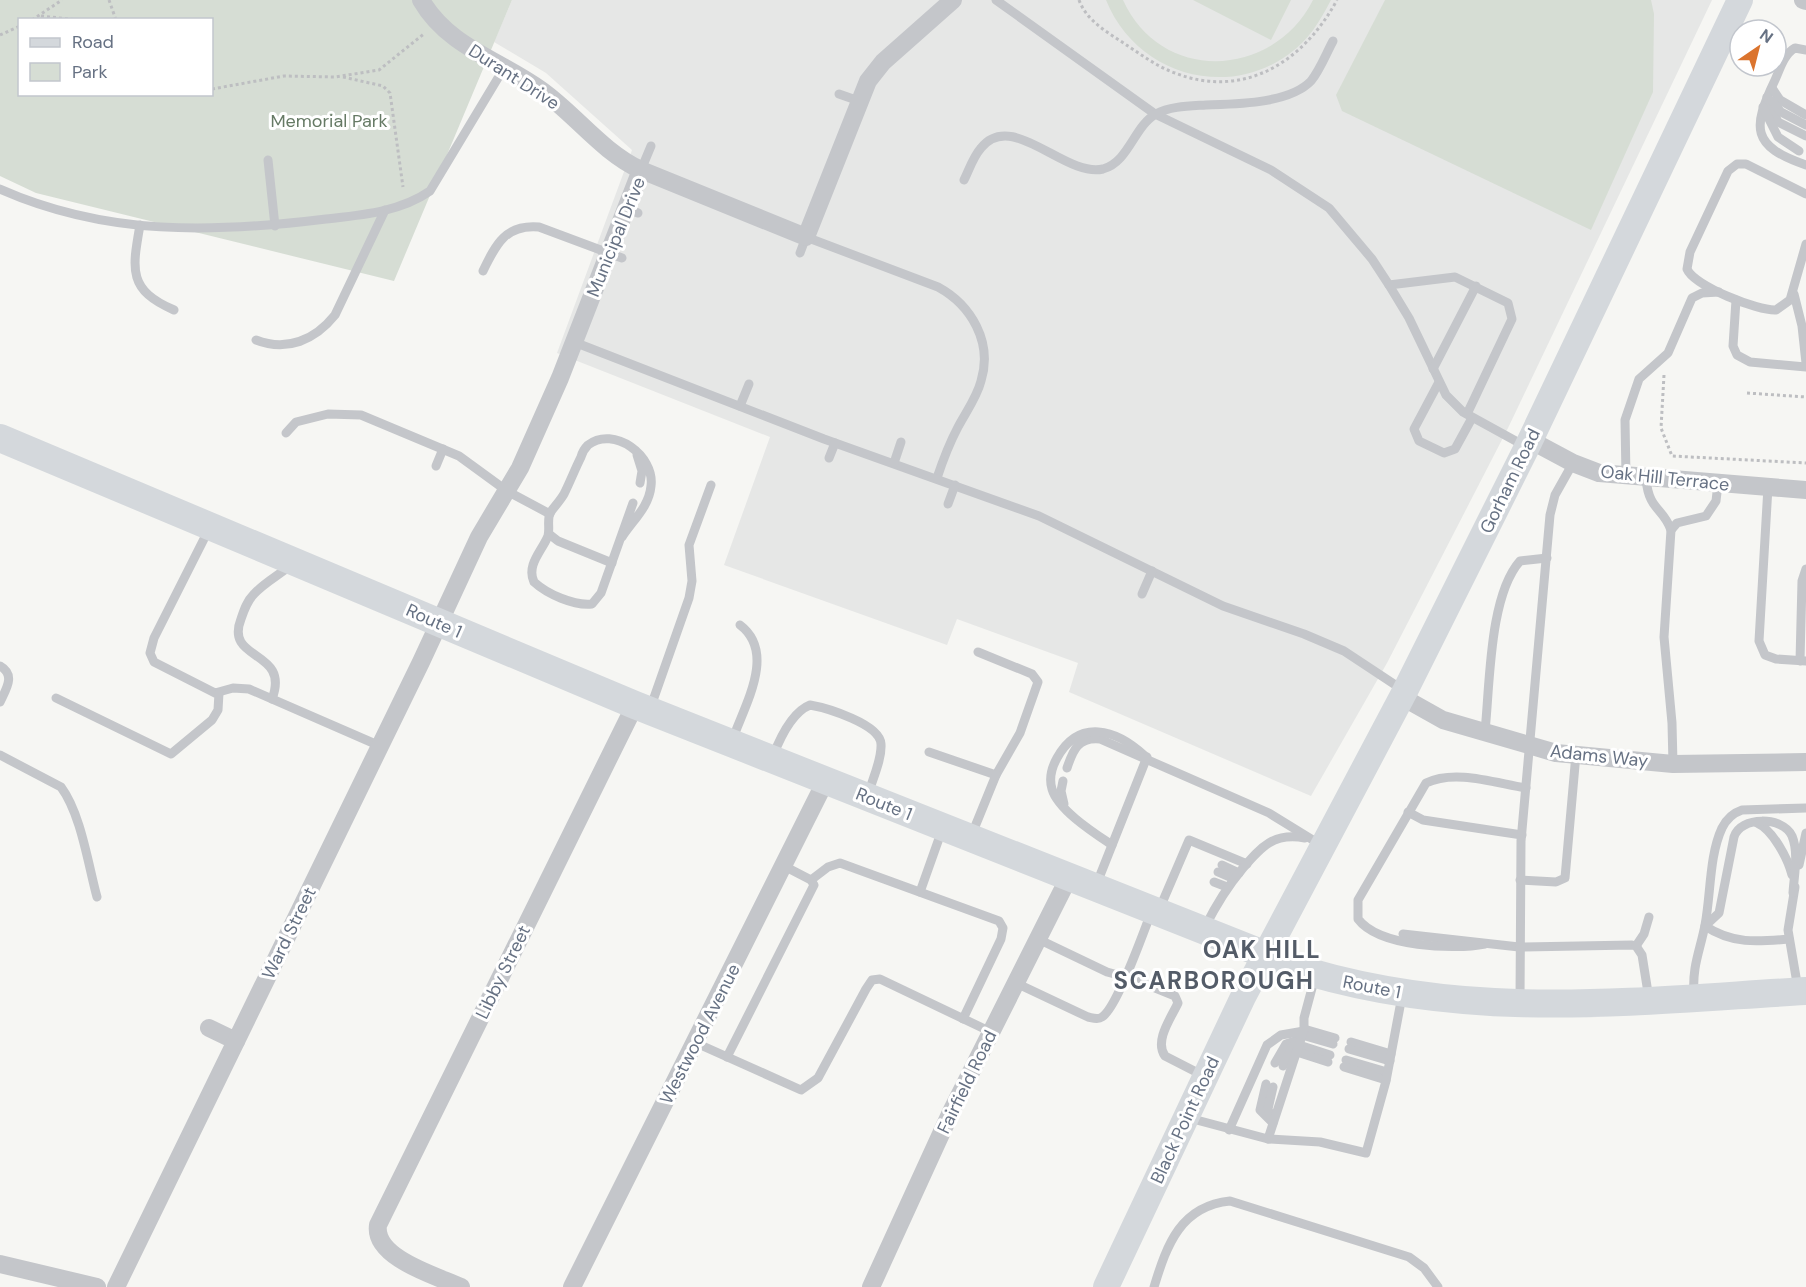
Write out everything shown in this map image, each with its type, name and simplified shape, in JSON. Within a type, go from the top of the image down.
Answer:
[{"type":"main road","name":"Gorham Road","points":[[1264,954],[1316,842],[1403,694],[1529,443],[1740,0]]},
{"type":"main road","name":"Route 1","points":[[0,438],[642,708],[1081,884],[1316,974],[1403,994],[1520,1004],[1649,1001],[1802,991]]},
{"type":"main road","name":"Black Point Road","points":[[1106,1287],[1264,954]]},
{"type":"street","name":"Durant Drive","points":[[421,0],[429,13],[448,34],[540,89],[612,151],[641,170]]},
{"type":"street","points":[[803,245],[868,81],[884,62],[953,0]]},
{"type":"street","name":"Municipal Drive","points":[[440,624],[479,537],[520,468],[574,342],[615,255],[632,210],[641,170],[803,245]]},
{"type":"street","name":"Oak Hill Terrace","points":[[1529,443],[1599,473],[1646,479],[1806,490]]},
{"type":"street","name":"Ward Street","points":[[116,1287],[440,624]]},
{"type":"street","name":"Adams Way","points":[[1403,694],[1443,720],[1485,731],[1531,747],[1672,764],[1806,762]]},
{"type":"street","name":"Libby Street","points":[[461,1287],[390,1254],[379,1240],[377,1230],[642,708]]},
{"type":"street","name":"Westwood Avenue","points":[[572,1287],[826,780]]},
{"type":"street","name":"Fairfield Road","points":[[871,1287],[951,1112],[1038,939],[1081,884]]},
{"type":"street","points":[[209,1028],[236,1041]]},
{"type":"street","points":[[0,1264],[97,1287]]},
{"type":"lane","points":[[996,0],[1155,114],[1271,170],[1319,201],[1358,243],[1389,285],[1446,394],[1469,416],[1529,443]]},
{"type":"lane","points":[[964,180],[982,146],[1003,136],[1022,138],[1082,168],[1104,168],[1117,160],[1155,114],[1195,106],[1261,101],[1294,92],[1310,82],[1333,41]]},
{"type":"lane","points":[[1806,50],[1797,48],[1790,51],[1769,91],[1758,128],[1765,142],[1771,147],[1806,165]]},
{"type":"lane","points":[[0,189],[57,212],[105,222],[204,229],[275,226],[385,210],[412,202],[430,191],[504,68]]},
{"type":"lane","points":[[1769,91],[1806,115]]},
{"type":"lane","points":[[1769,91],[1772,101],[1781,112],[1806,125]]},
{"type":"lane","points":[[1769,91],[1778,122],[1806,136]]},
{"type":"lane","points":[[839,94],[859,101]]},
{"type":"lane","points":[[1763,107],[1778,137],[1799,151]]},
{"type":"lane","points":[[641,170],[651,147]]},
{"type":"lane","points":[[268,160],[275,226]]},
{"type":"lane","points":[[1806,194],[1746,164],[1737,164],[1728,171],[1690,252],[1686,266],[1692,276],[1736,300],[1756,308],[1776,310],[1787,305],[1806,244]]},
{"type":"lane","points":[[256,340],[280,346],[299,342],[325,328],[335,315],[385,210]]},
{"type":"lane","points":[[140,225],[134,260],[138,281],[144,294],[174,310]]},
{"type":"lane","points":[[483,271],[504,235],[511,229],[527,226],[539,227],[615,255]]},
{"type":"lane","points":[[803,245],[938,286],[957,299],[976,323],[983,350],[982,379],[946,452],[937,478]]},
{"type":"lane","points":[[1389,285],[1455,277],[1508,303],[1512,319],[1455,449],[1444,453],[1419,441],[1414,429],[1439,382]]},
{"type":"lane","points":[[1432,369],[1476,286]]},
{"type":"lane","points":[[1736,300],[1733,346],[1737,355],[1750,362],[1806,365],[1793,291]]},
{"type":"lane","points":[[1626,477],[1625,420],[1639,379],[1660,363],[1668,353],[1692,298],[1707,292],[1721,292]]},
{"type":"lane","points":[[574,342],[835,443],[1039,516],[1223,606],[1304,634],[1344,651],[1403,694]]},
{"type":"lane","points":[[740,406],[749,384]]},
{"type":"lane","points":[[286,433],[296,422],[328,414],[353,413],[466,460],[507,491],[550,514]]},
{"type":"lane","points":[[622,537],[641,513],[651,488],[647,461],[638,451],[624,444],[604,440],[588,445],[564,495],[550,514],[549,534],[531,570],[534,582],[544,590],[580,604],[592,604],[601,593],[633,503]]},
{"type":"lane","points":[[894,463],[901,442]]},
{"type":"lane","points":[[830,458],[835,443]]},
{"type":"lane","points":[[624,444],[639,457],[642,471],[640,483]]},
{"type":"lane","points":[[436,466],[443,449]]},
{"type":"lane","points":[[1520,1004],[1522,835],[1551,506],[1573,463]]},
{"type":"lane","points":[[1646,479],[1652,506],[1668,523],[1671,530],[1664,637],[1672,723],[1672,764]]},
{"type":"lane","points":[[1671,530],[1677,523],[1706,516],[1716,501],[1718,484]]},
{"type":"lane","points":[[642,708],[689,598],[692,581],[689,545],[711,485]]},
{"type":"lane","points":[[948,504],[955,485]]},
{"type":"lane","points":[[1768,487],[1759,641],[1765,656],[1803,661],[1805,571]]},
{"type":"lane","points":[[210,527],[154,638],[150,653],[158,665],[219,693],[243,688],[380,746]]},
{"type":"lane","points":[[549,534],[558,542],[612,563]]},
{"type":"lane","points":[[1485,731],[1498,610],[1503,590],[1520,561],[1547,558]]},
{"type":"lane","points":[[272,699],[276,686],[274,671],[267,662],[242,646],[237,635],[238,626],[252,595],[295,562]]},
{"type":"lane","points":[[1142,594],[1152,572]]},
{"type":"lane","points":[[732,743],[759,657],[754,639],[740,625]]},
{"type":"lane","points":[[970,840],[996,775],[1020,733],[1038,681],[1032,674],[978,652]]},
{"type":"lane","points":[[0,666],[9,675],[9,682],[0,702]]},
{"type":"lane","points":[[56,698],[171,754],[212,720],[218,710],[219,693]]},
{"type":"lane","points":[[772,759],[784,733],[802,708],[810,705],[821,706],[865,724],[878,734],[881,743],[880,754],[867,797]]},
{"type":"lane","points":[[1112,845],[1084,825],[1053,792],[1052,772],[1062,751],[1075,736],[1090,732],[1104,732],[1130,743],[1147,758]]},
{"type":"lane","points":[[1067,768],[1075,747],[1088,739],[1100,739],[1269,813],[1316,842]]},
{"type":"lane","points":[[929,752],[996,775]]},
{"type":"lane","points":[[1520,880],[1556,882],[1565,878],[1576,754]]},
{"type":"lane","points":[[0,755],[61,787],[74,814],[97,897]]},
{"type":"lane","points":[[1081,884],[1112,845],[1147,758]]},
{"type":"lane","points":[[1526,788],[1462,777],[1432,780],[1422,787],[1358,900],[1358,919],[1366,928],[1485,944],[1520,947],[1626,944],[1636,946],[1642,955],[1649,1001]]},
{"type":"lane","points":[[1063,781],[1060,791],[1064,805]]},
{"type":"lane","points":[[1695,998],[1694,964],[1705,926],[1718,843],[1727,819],[1736,812],[1756,807],[1806,808]]},
{"type":"lane","points":[[1408,812],[1423,820],[1522,835]]},
{"type":"lane","points":[[1705,926],[1719,914],[1735,832],[1742,825],[1755,822],[1777,824],[1786,828],[1792,837],[1795,855],[1793,893]]},
{"type":"lane","points":[[1755,822],[1768,830],[1788,864],[1793,893]]},
{"type":"lane","points":[[920,892],[943,828]]},
{"type":"lane","points":[[1802,991],[1789,939],[1788,921],[1806,833]]},
{"type":"lane","points":[[1204,930],[1224,891],[1258,849],[1274,839],[1290,836],[1316,842]]},
{"type":"lane","points":[[1016,982],[1088,1017],[1099,1019],[1104,1017],[1155,912],[1184,863],[1189,840],[1247,864]]},
{"type":"lane","points":[[812,880],[828,867],[840,863],[999,921],[1003,928],[963,1018]]},
{"type":"lane","points":[[727,1057],[814,885],[812,880],[784,866]]},
{"type":"lane","points":[[1224,891],[1216,877],[1237,876]]},
{"type":"lane","points":[[1636,946],[1644,934],[1649,917]]},
{"type":"lane","points":[[1705,926],[1721,936],[1738,941],[1789,939]]},
{"type":"lane","points":[[1038,939],[1107,972],[1175,996],[1178,1003],[1161,1041],[1161,1051],[1165,1056],[1205,1077]]},
{"type":"lane","points":[[1268,1139],[1301,1038],[1316,974]]},
{"type":"lane","points":[[696,1043],[801,1090],[818,1078],[873,980],[880,979],[991,1032]]},
{"type":"lane","points":[[1186,1116],[1228,1130],[1268,1139],[1320,1142],[1366,1153],[1387,1076],[1403,994]]},
{"type":"lane","points":[[1228,1130],[1267,1045],[1281,1035],[1334,1041]]},
{"type":"lane","points":[[1301,1038],[1329,1058]]},
{"type":"lane","points":[[1279,1064],[1301,1038]]},
{"type":"lane","points":[[1350,1046],[1390,1057]]},
{"type":"lane","points":[[1345,1063],[1387,1076]]},
{"type":"lane","points":[[1270,1086],[1260,1110],[1273,1123]]},
{"type":"lane","points":[[1154,1287],[1172,1241],[1184,1222],[1204,1206],[1230,1201],[1409,1257],[1424,1268],[1438,1287]]},
{"type":"path","points":[[36,18],[62,0]]},
{"type":"path","points":[[109,0],[115,18]]},
{"type":"path","points":[[1079,0],[1083,10],[1099,27],[1160,67],[1183,76],[1217,82],[1242,80],[1281,64],[1315,35],[1337,0]]},
{"type":"path","points":[[40,16],[60,18]]},
{"type":"path","points":[[0,35],[18,27]]},
{"type":"path","points":[[341,77],[385,67],[425,33]]},
{"type":"path","points":[[213,88],[284,76],[341,77],[384,86],[390,93],[403,187]]},
{"type":"path","points":[[1660,363],[1664,371],[1661,428],[1672,456],[1806,463]]},
{"type":"path","points":[[1747,393],[1806,397]]},
{"type":"shaded area","points":[[512,0],[1712,0],[1508,428],[1387,663],[1311,796],[1069,692],[1078,663],[957,619],[947,645],[724,565],[770,437],[557,353],[632,150],[546,73],[494,42]]},
{"type":"green space","name":"Memorial Park","points":[[0,0],[512,0],[394,281],[36,193],[0,176]]},
{"type":"green space","points":[[1106,0],[1123,0],[1140,27],[1163,47],[1189,58],[1217,61],[1245,57],[1272,45],[1295,26],[1313,0],[1331,0],[1313,30],[1289,54],[1264,68],[1237,76],[1211,77],[1184,72],[1160,62],[1138,46],[1120,25]]},
{"type":"green space","points":[[1193,0],[1291,0],[1271,40]]},
{"type":"green space","points":[[1385,0],[1651,0],[1654,14],[1653,92],[1591,230],[1342,111],[1336,95]]},
{"type":"district","name":"OAK HILL","points":[[1262,950]]},
{"type":"district","name":"SCARBOROUGH","points":[[1214,981]]}]
